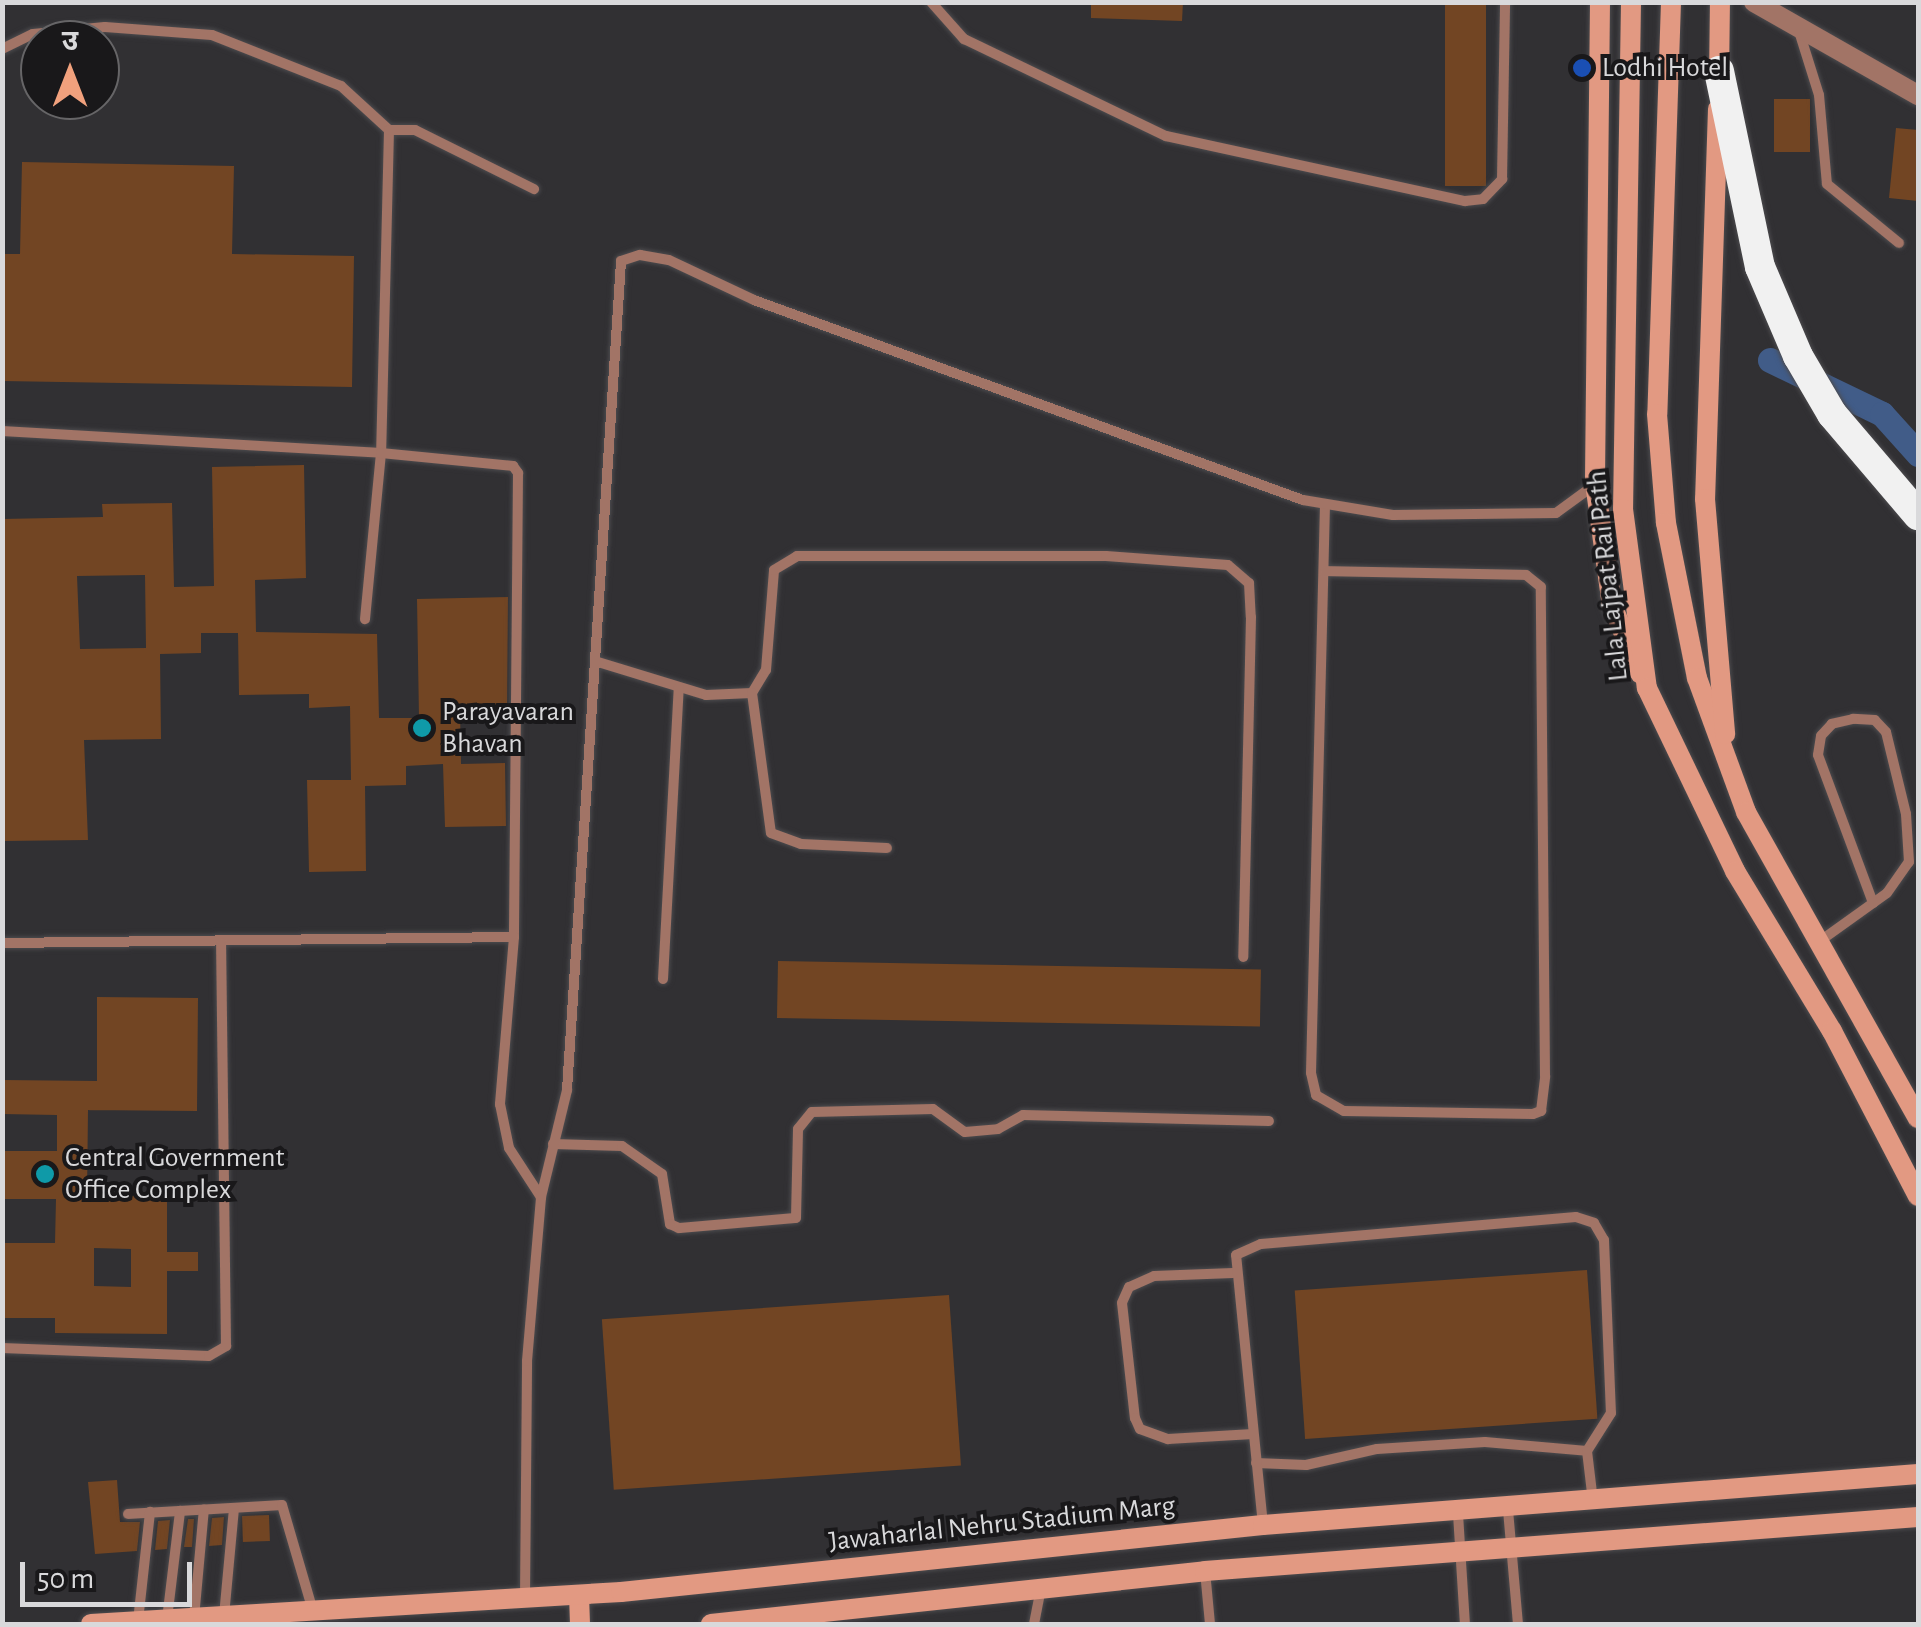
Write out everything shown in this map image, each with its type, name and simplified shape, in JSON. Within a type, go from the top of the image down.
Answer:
[{"type":"highway","points":[[1719,71],[1760,267],[1781,317],[1832,414],[1918,515]]},
{"type":"main road","points":[[1600,2],[1593,439],[1612,605],[1646,688]]},
{"type":"main road","name":"Lala Lajpat Rai Path","points":[[1631,2],[1623,509],[1646,688],[1735,871],[1832,1032],[1918,1196]]},
{"type":"main road","points":[[1671,2],[1657,414],[1666,522],[1697,678],[1746,812],[1918,1118]]},
{"type":"main road","points":[[1720,2],[1705,499],[1725,750]]},
{"type":"main road","name":"Jawaharlal Nehru Stadium Marg","points":[[91,1624],[580,1595],[1263,1525],[1458,1514],[1918,1474]]},
{"type":"main road","points":[[711,1624],[821,1619],[1206,1571],[1918,1517]]},
{"type":"main road","points":[[580,1595],[580,1624]]},
{"type":"street","points":[[1754,2],[1918,95]]},
{"type":"lane","points":[[931,2],[964,39],[1166,136],[1465,202],[1484,199],[1502,179],[1506,2]]},
{"type":"lane","points":[[2,50],[33,34],[105,26],[212,34],[341,86],[390,130],[415,130],[534,189]]},
{"type":"lane","points":[[1798,27],[1819,95],[1827,184],[1899,243]]},
{"type":"lane","points":[[365,619],[381,453],[390,130]]},
{"type":"lane","points":[[525,1599],[527,1361],[541,1197],[567,1090],[598,662],[617,268],[633,256],[669,260],[754,300],[982,386],[1326,504],[1393,514],[1556,512],[1596,483]]},
{"type":"lane","points":[[2,431],[381,453],[513,466],[522,481],[514,937],[500,1104],[510,1148],[541,1197]]},
{"type":"lane","points":[[1326,504],[1311,1073],[1316,1095],[1344,1111],[1541,1111],[1545,1076],[1541,587],[1526,575],[1326,570]]},
{"type":"lane","points":[[888,848],[801,844],[771,833],[752,693],[766,670],[774,570],[797,556],[1106,556],[1228,565],[1249,584],[1251,616],[1244,957]]},
{"type":"lane","points":[[598,662],[679,687],[730,697],[752,693]]},
{"type":"lane","points":[[664,979],[679,687]]},
{"type":"lane","points":[[1820,941],[1873,903],[1902,880],[1911,843],[1886,732],[1876,720],[1853,720],[1832,724],[1821,736],[1818,755],[1873,903]]},
{"type":"lane","points":[[2,943],[221,944],[514,937]]},
{"type":"lane","points":[[2,1348],[209,1356],[226,1346],[221,944]]},
{"type":"lane","points":[[553,1144],[622,1146],[662,1174],[670,1224],[711,1226],[796,1218],[798,1129],[812,1112],[933,1110],[965,1132],[998,1129],[1023,1115],[1269,1121]]},
{"type":"lane","points":[[1263,1525],[1233,1273],[1236,1256],[1260,1244],[1576,1216],[1594,1223],[1604,1240],[1611,1413],[1587,1451],[1593,1502]]},
{"type":"lane","points":[[1233,1273],[1154,1276],[1129,1287],[1122,1302],[1135,1418],[1140,1429],[1168,1438],[1253,1434]]},
{"type":"lane","points":[[1256,1463],[1294,1466],[1377,1448],[1485,1442],[1587,1451]]},
{"type":"lane","points":[[128,1514],[282,1505],[314,1612]]},
{"type":"lane","points":[[224,1617],[234,1508]]},
{"type":"lane","points":[[167,1620],[180,1510]]},
{"type":"lane","points":[[194,1619],[204,1510]]},
{"type":"lane","points":[[1508,1510],[1518,1624]]},
{"type":"lane","points":[[138,1622],[150,1512]]},
{"type":"lane","points":[[1458,1514],[1465,1624]]},
{"type":"lane","points":[[1206,1571],[1210,1624]]},
{"type":"lane","points":[[1034,1624],[1041,1589]]},
{"type":"building","points":[[1091,2],[1183,2],[1182,21],[1091,18]]},
{"type":"building","points":[[1445,2],[1486,2],[1486,186],[1445,186]]},
{"type":"building","points":[[1774,99],[1810,99],[1810,152],[1774,152]]},
{"type":"building","points":[[1896,128],[1918,130],[1918,201],[1889,198]]},
{"type":"building","points":[[22,162],[234,166],[232,254],[354,256],[352,387],[2,381],[2,254],[20,254]]},
{"type":"building","points":[[304,465],[306,578],[255,580],[256,632],[377,634],[379,718],[419,718],[417,599],[508,597],[507,710],[460,711],[461,764],[505,763],[506,826],[445,827],[443,764],[406,766],[406,785],[365,786],[366,871],[309,872],[307,780],[351,780],[350,706],[309,708],[309,694],[239,695],[238,633],[201,633],[201,653],[160,654],[161,739],[84,740],[88,840],[2,841],[2,519],[103,517],[102,504],[172,503],[174,587],[214,586],[212,467]],"holes":[[[145,575],[146,648],[80,649],[77,576]]]},
{"type":"building","points":[[778,961],[1261,969],[1260,1026],[777,1018]]},
{"type":"building","name":"Central Government Office Complex","points":[[97,997],[198,998],[197,1111],[88,1110],[87,1196],[167,1196],[167,1252],[198,1252],[198,1271],[167,1271],[167,1334],[55,1333],[55,1318],[2,1318],[2,1243],[55,1243],[56,1199],[2,1199],[2,1151],[57,1151],[57,1115],[2,1114],[2,1080],[97,1081]],"holes":[[[94,1248],[131,1249],[131,1287],[94,1286]]]},
{"type":"building","points":[[1587,1270],[1597,1419],[1305,1439],[1295,1290]]},
{"type":"building","points":[[949,1295],[961,1466],[614,1490],[602,1319]]},
{"type":"building","points":[[117,1480],[120,1522],[140,1522],[137,1551],[95,1554],[88,1482]]},
{"type":"building","points":[[269,1515],[270,1541],[243,1542],[242,1516]]},
{"type":"building","points":[[224,1517],[222,1545],[209,1546],[212,1518]]},
{"type":"building","points":[[188,1519],[194,1519],[192,1547],[184,1547]]},
{"type":"building","points":[[170,1520],[167,1549],[155,1550],[158,1521]]},
{"type":"waterway","points":[[1770,360],[1882,414],[1918,454]]},
{"type":"place","name":"Lodhi Hotel","points":[[1582,68]]},
{"type":"place","name":"Parayavaran Bhavan","points":[[422,728]]},
{"type":"place","name":"Central Government Office Complex","points":[[45,1174]]}]
